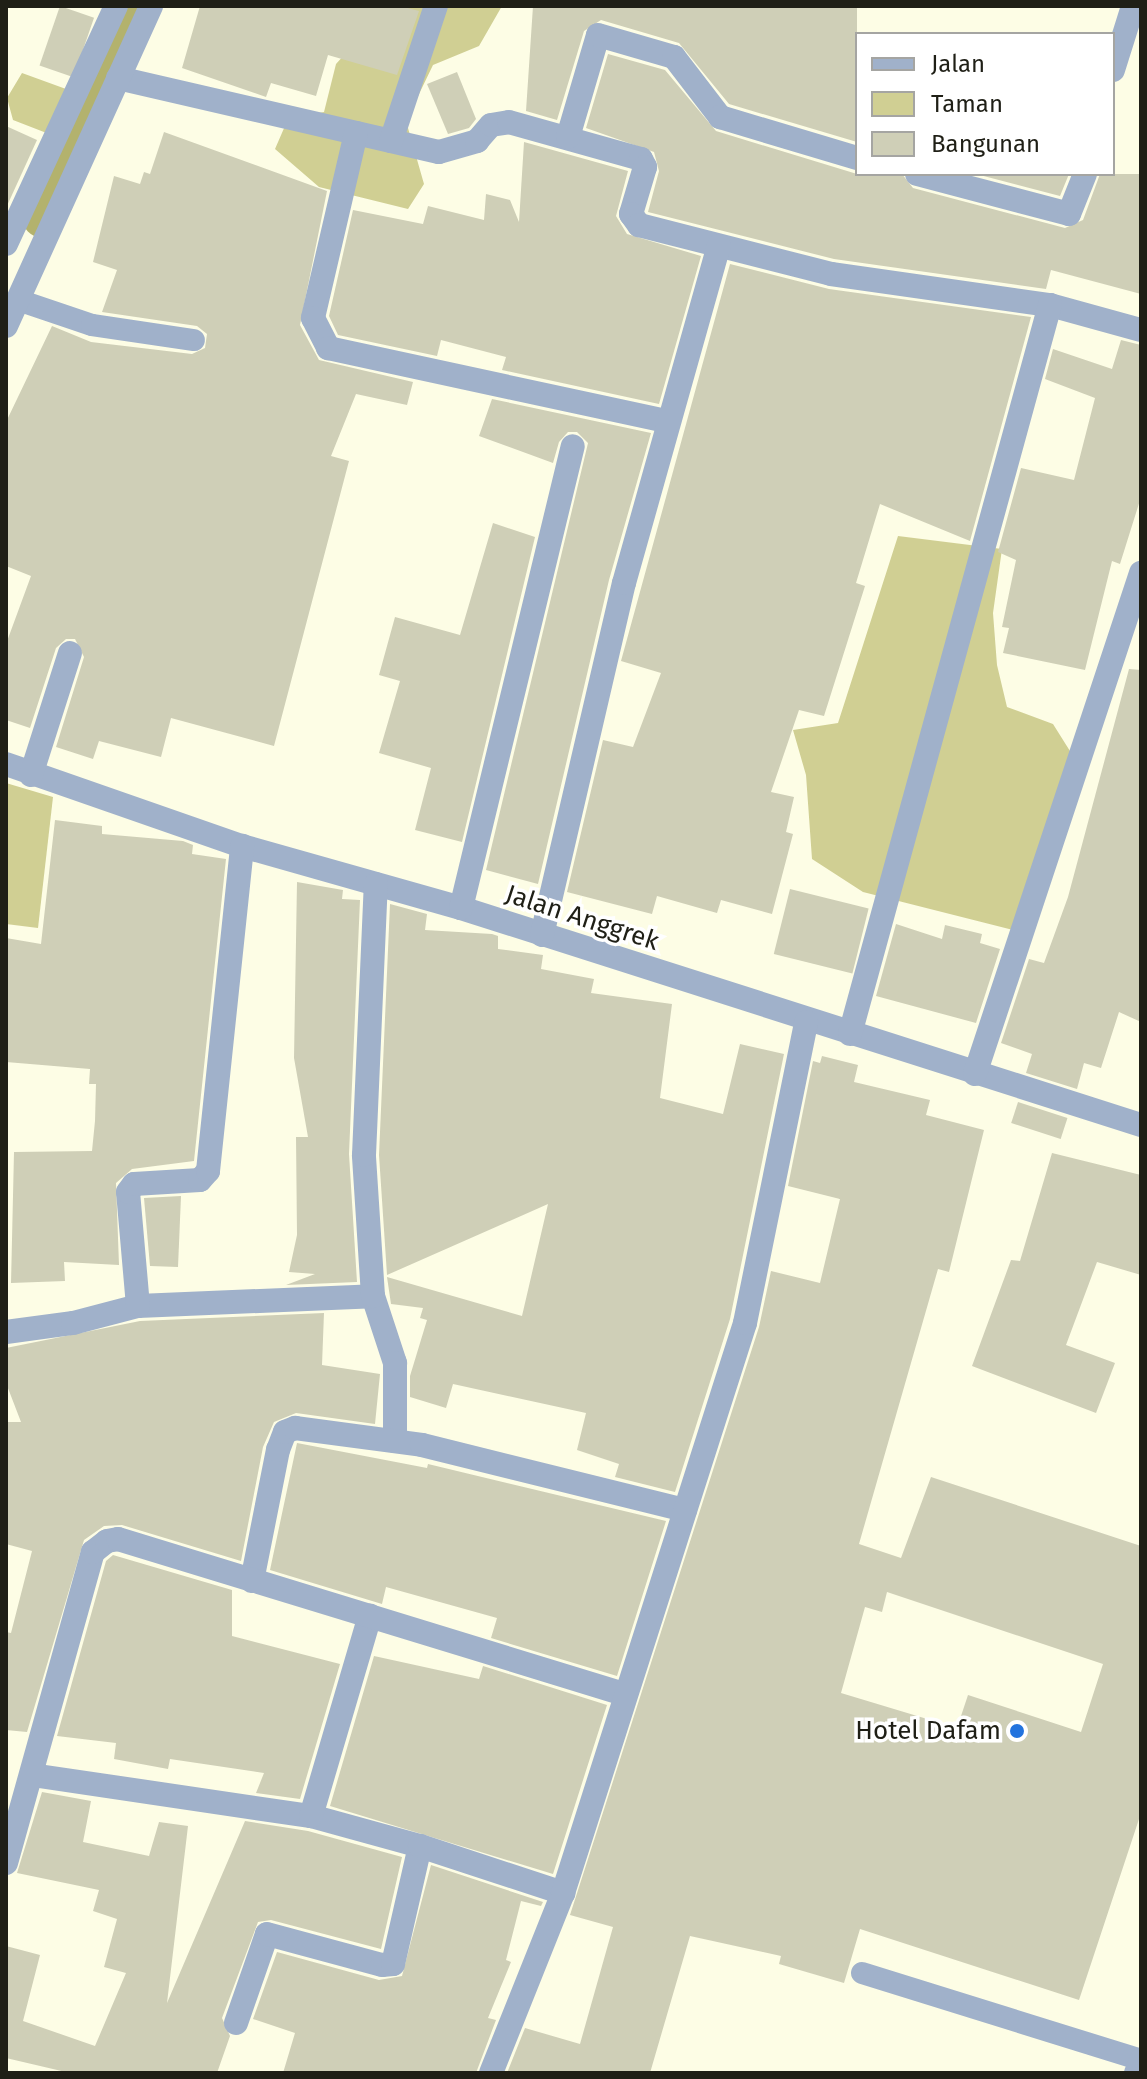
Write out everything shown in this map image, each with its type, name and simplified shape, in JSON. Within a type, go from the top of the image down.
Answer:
[{"type":"street","points":[[6,326],[151,6]]},
{"type":"street","points":[[391,141],[436,6]]},
{"type":"street","points":[[1115,64],[1133,6]]},
{"type":"street","points":[[6,244],[113,7]]},
{"type":"street","points":[[568,137],[598,35],[674,57],[720,117],[855,157]]},
{"type":"street","points":[[118,78],[391,141],[449,150],[477,141],[491,125],[509,122],[641,159],[645,167],[631,214],[639,225],[831,274],[1050,305],[1141,330]]},
{"type":"street","points":[[356,133],[313,318],[328,348],[667,421]]},
{"type":"street","points":[[924,176],[1055,214],[1069,214],[1076,206],[1084,176]]},
{"type":"street","points":[[542,935],[667,421],[719,246]]},
{"type":"street","points":[[850,1034],[1050,305]]},
{"type":"street","points":[[461,908],[573,446]]},
{"type":"street","points":[[975,1074],[1141,573]]},
{"type":"street","points":[[31,775],[70,653]]},
{"type":"street","name":"Jalan Anggrek","points":[[6,764],[242,846],[461,908],[806,1022],[1141,1125]]},
{"type":"street","points":[[138,1306],[128,1192],[134,1184],[200,1180],[208,1171],[242,846]]},
{"type":"street","points":[[376,884],[364,1155],[373,1296],[395,1363],[395,1441]]},
{"type":"street","points":[[491,2073],[563,1893],[624,1694],[745,1323],[806,1022]]},
{"type":"street","points":[[6,1332],[73,1323],[138,1306],[373,1296]]},
{"type":"street","points":[[252,1581],[285,1432],[295,1428],[395,1441],[685,1510]]},
{"type":"street","points":[[6,1863],[32,1775],[62,1653],[93,1552],[101,1543],[118,1539],[624,1694]]},
{"type":"street","points":[[311,1816],[370,1615]]},
{"type":"street","points":[[32,1775],[311,1816],[420,1846],[563,1893]]},
{"type":"street","points":[[236,2023],[267,1934],[382,1965],[393,1964],[420,1846]]},
{"type":"street","points":[[1136,2073],[1141,2060]]},
{"type":"lane","points":[[18,300],[92,325],[194,340]]},
{"type":"lane","points":[[862,1973],[1141,2060]]},
{"type":"green space","points":[[119,6],[155,6],[84,155],[70,152],[62,139],[13,120],[7,98],[22,73],[77,93]]},
{"type":"green space","points":[[371,6],[502,6],[479,46],[433,65],[406,121],[424,184],[408,209],[319,187],[275,149],[288,119],[324,112],[336,64],[363,34]]},
{"type":"green space","points":[[898,536],[1002,549],[993,613],[997,665],[1007,707],[1053,724],[1080,767],[1017,931],[863,892],[812,859],[806,775],[793,730],[838,723]]},
{"type":"green space","points":[[6,783],[53,797],[38,928],[6,924]]},
{"type":"building","points":[[60,6],[94,18],[74,77],[39,66]]},
{"type":"building","points":[[200,6],[400,6],[419,11],[397,75],[328,55],[316,96],[271,83],[266,97],[182,68]]},
{"type":"building","points":[[533,6],[857,6],[855,141],[729,104],[679,43],[601,20],[584,31],[557,120],[526,111]]},
{"type":"building","points":[[608,54],[665,70],[716,131],[855,173],[855,176],[904,176],[913,188],[1065,228],[1083,220],[1099,176],[1141,174],[1141,294],[1051,270],[1046,289],[834,259],[648,212],[659,171],[654,152],[586,128]]},
{"type":"building","points":[[457,72],[476,119],[469,128],[448,134],[427,84]]},
{"type":"building","points":[[6,126],[37,140],[6,208]]},
{"type":"building","points":[[164,132],[327,191],[300,325],[319,360],[413,382],[407,405],[356,394],[331,456],[349,461],[274,746],[171,718],[161,757],[99,741],[93,759],[56,747],[84,657],[75,639],[66,639],[56,648],[30,728],[6,720],[6,644],[31,576],[6,566],[6,422],[52,326],[91,342],[192,354],[205,348],[207,334],[197,326],[102,312],[117,270],[93,262],[114,176],[140,184],[144,172],[150,174]]},
{"type":"building","points":[[524,142],[628,171],[616,216],[627,234],[701,256],[659,404],[502,370],[506,357],[441,340],[437,356],[338,335],[329,316],[353,210],[423,224],[428,206],[484,220],[486,194],[510,200],[519,222]]},
{"type":"building","points":[[984,176],[1068,176],[1060,196]]},
{"type":"building","points":[[730,264],[829,289],[1031,317],[970,541],[880,504],[856,583],[865,586],[824,716],[799,710],[771,792],[794,797],[786,832],[793,834],[772,914],[721,900],[717,913],[657,896],[652,914],[567,892],[603,740],[633,747],[661,673],[621,661]]},
{"type":"building","points":[[1121,340],[1141,345],[1141,497],[1120,564],[1112,561],[1085,670],[1003,653],[1009,628],[1002,627],[1016,560],[998,552],[1021,468],[1074,480],[1095,398],[1045,379],[1053,349],[1112,369]]},
{"type":"building","points":[[492,399],[651,433],[609,580],[538,884],[486,870],[588,443],[577,432],[568,432],[559,442],[553,463],[479,436]]},
{"type":"building","points":[[493,523],[535,537],[462,842],[415,830],[431,768],[379,753],[400,681],[379,675],[395,617],[460,635]]},
{"type":"building","points":[[1129,669],[1141,670],[1141,1022],[1119,1012],[1101,1068],[1084,1063],[1077,1089],[1026,1073],[1032,1054],[1001,1043],[1029,959],[1044,963],[1068,897]]},
{"type":"building","points":[[55,820],[102,826],[102,834],[183,841],[193,845],[192,854],[226,859],[194,1161],[132,1169],[116,1183],[119,1265],[64,1262],[65,1281],[11,1283],[14,1152],[92,1151],[95,1121],[96,1084],[89,1084],[90,1069],[6,1062],[6,938],[41,944]]},
{"type":"building","points":[[297,882],[343,890],[342,899],[360,900],[349,1154],[357,1282],[286,1285],[315,1274],[289,1272],[297,1235],[296,1137],[308,1137],[294,1058]]},
{"type":"building","points":[[790,889],[869,909],[852,974],[774,954]]},
{"type":"building","points":[[390,904],[427,914],[425,930],[492,934],[498,936],[498,949],[543,955],[541,969],[594,979],[591,993],[672,1004],[660,1098],[723,1114],[740,1044],[784,1054],[730,1319],[675,1492],[615,1477],[619,1464],[577,1450],[586,1413],[453,1384],[446,1408],[410,1397],[410,1376],[427,1320],[420,1318],[423,1308],[391,1304],[387,1277],[522,1316],[548,1204],[387,1275],[379,1155]]},
{"type":"building","points":[[896,924],[942,939],[945,925],[982,934],[980,943],[1000,949],[976,1023],[876,996]]},
{"type":"building","points":[[822,1056],[858,1065],[854,1082],[930,1100],[926,1115],[984,1130],[949,1272],[938,1269],[859,1544],[901,1558],[931,1477],[1141,1546],[1141,1813],[1079,2000],[860,1929],[844,1983],[779,1964],[781,1956],[690,1936],[650,2073],[507,2073],[525,2028],[580,2044],[613,1927],[570,1915],[759,1327],[771,1271],[820,1283],[840,1199],[788,1186],[813,1061],[820,1063]],"holes":[[[887,1592],[1103,1664],[1081,1732],[968,1695],[957,1728],[841,1693],[865,1607],[882,1612]]]},
{"type":"building","points":[[1018,1102],[1067,1118],[1061,1139],[1011,1123]]},
{"type":"building","points":[[1052,1153],[1141,1175],[1141,1275],[1097,1262],[1066,1345],[1115,1363],[1096,1413],[972,1366],[1011,1260],[1020,1261]]},
{"type":"building","points":[[181,1196],[178,1267],[150,1266],[144,1198]]},
{"type":"building","points":[[324,1313],[322,1365],[380,1374],[375,1424],[296,1413],[274,1422],[263,1447],[241,1561],[122,1525],[104,1526],[84,1540],[27,1732],[6,1730],[6,1632],[11,1633],[32,1551],[6,1544],[6,1422],[21,1422],[6,1383],[6,1348],[140,1321]]},
{"type":"building","points":[[297,1443],[427,1468],[428,1464],[666,1521],[617,1676],[491,1638],[497,1618],[386,1587],[382,1604],[270,1570]]},
{"type":"building","points":[[113,1555],[232,1590],[232,1636],[340,1664],[300,1799],[256,1793],[264,1773],[170,1759],[168,1769],[114,1759],[116,1743],[57,1736],[106,1561]]},
{"type":"building","points":[[374,1656],[479,1679],[483,1666],[607,1705],[553,1874],[330,1806]]},
{"type":"building","points":[[42,1792],[91,1801],[83,1842],[149,1856],[159,1822],[188,1826],[167,2003],[245,1821],[308,1831],[402,1857],[381,1949],[271,1920],[258,1922],[222,2018],[230,2036],[217,2073],[70,2073],[6,2058],[6,1946],[40,1955],[23,2021],[95,2046],[126,1973],[104,1967],[117,1919],[93,1911],[99,1890],[17,1873]]},
{"type":"building","points":[[431,1865],[543,1902],[541,1906],[521,1901],[506,1960],[511,1962],[488,2018],[496,2020],[476,2073],[283,2073],[295,2033],[253,2019],[277,1952],[379,1980],[402,1976]]},
{"type":"waterway","points":[[43,217],[135,6]]},
{"type":"place","name":"Hotel Dafam","points":[[1017,1731]]}]
